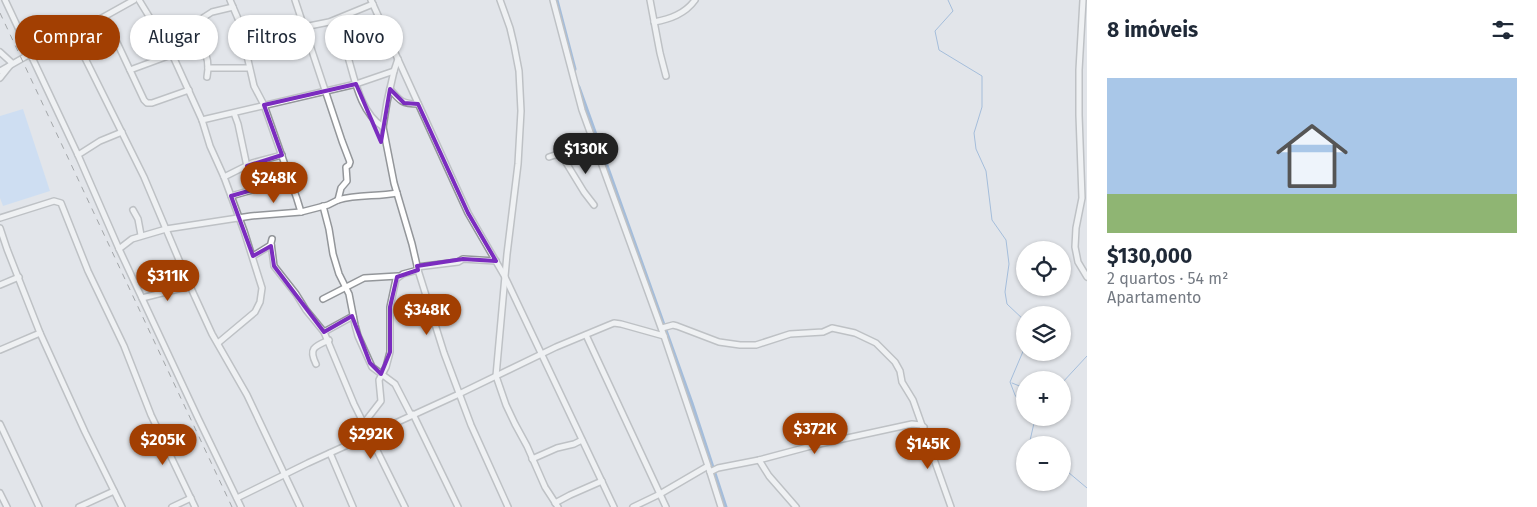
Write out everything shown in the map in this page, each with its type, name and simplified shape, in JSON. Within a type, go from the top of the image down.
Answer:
[{"type":"street","points":[[4,0],[15,23]]},
{"type":"street","points":[[108,15],[124,2],[134,0]]},
{"type":"street","points":[[139,0],[148,15]]},
{"type":"street","points":[[230,0],[241,30],[242,41],[254,86],[264,105],[300,212]]},
{"type":"street","points":[[295,0],[300,15]]},
{"type":"street","points":[[500,0],[510,28],[519,71],[522,111],[496,376],[506,405],[546,487],[557,505],[570,495],[602,481]]},
{"type":"street","points":[[553,0],[582,110],[662,328],[721,507]]},
{"type":"street","points":[[650,0],[666,76]]},
{"type":"street","points":[[654,22],[685,12],[695,0]]},
{"type":"street","points":[[1084,0],[1079,70],[1082,198],[1076,228],[1075,247],[1078,262],[1087,277]]},
{"type":"street","points":[[315,25],[329,22],[372,2],[378,15]]},
{"type":"street","points":[[208,15],[216,10],[233,7]]},
{"type":"street","points":[[120,49],[147,103],[189,90]]},
{"type":"street","points":[[0,52],[12,63]]},
{"type":"street","points":[[315,59],[350,162],[346,168],[347,180],[341,188],[338,200]]},
{"type":"street","points":[[0,71],[18,60]]},
{"type":"street","points":[[33,60],[78,155],[119,249],[241,507]]},
{"type":"street","points":[[86,60],[157,206],[212,334],[247,395],[300,507]]},
{"type":"street","points":[[130,70],[158,60]]},
{"type":"street","points":[[175,60],[202,120],[210,146],[224,177],[253,256],[262,288],[258,309],[251,317],[218,343]]},
{"type":"street","points":[[206,60],[207,77]]},
{"type":"street","points":[[348,60],[369,114],[374,121],[384,127]]},
{"type":"street","points":[[398,60],[390,89],[384,127],[397,193],[435,327],[458,394],[508,507]]},
{"type":"street","points":[[398,60],[468,213],[505,277],[614,507]]},
{"type":"street","points":[[0,78],[12,63]]},
{"type":"street","points":[[208,68],[249,68]]},
{"type":"street","points":[[202,120],[356,84],[394,71]]},
{"type":"street","points":[[390,89],[404,103],[418,104]]},
{"type":"street","points":[[234,113],[252,190]]},
{"type":"street","points":[[78,155],[100,141],[122,132]]},
{"type":"street","points":[[549,157],[555,155],[562,156],[567,152],[594,143]]},
{"type":"street","points":[[224,177],[266,158],[282,155]]},
{"type":"street","points":[[562,156],[594,205]]},
{"type":"street","points":[[231,196],[260,189]]},
{"type":"street","points":[[119,249],[141,235],[166,229],[239,218],[300,212],[360,195],[382,196],[397,193]]},
{"type":"street","points":[[0,218],[54,201],[61,203],[88,271],[124,346],[151,415],[195,507]]},
{"type":"street","points":[[323,206],[333,254],[339,274],[349,294],[358,336],[370,363],[375,370],[395,384],[458,507]]},
{"type":"street","points":[[133,210],[138,219],[141,235]]},
{"type":"street","points":[[0,228],[40,333],[122,507]]},
{"type":"street","points":[[272,239],[274,266],[324,332],[342,376],[405,507]]},
{"type":"street","points":[[253,256],[271,245]]},
{"type":"street","points":[[323,299],[364,278],[398,276],[408,271],[458,262],[463,259],[496,261]]},
{"type":"street","points":[[364,423],[381,401],[379,380],[386,367],[390,352],[390,306],[398,276]]},
{"type":"street","points":[[0,285],[19,278]]},
{"type":"street","points":[[142,298],[190,286]]},
{"type":"street","points":[[324,332],[353,316]]},
{"type":"street","points":[[237,498],[369,434],[614,323],[664,336]]},
{"type":"street","points":[[662,328],[673,325],[719,342],[740,345],[756,345],[790,334],[823,332],[832,328],[855,333],[879,346],[895,362],[900,371],[902,382],[913,400],[951,507]]},
{"type":"street","points":[[0,350],[40,333]]},
{"type":"street","points":[[586,335],[666,507]]},
{"type":"street","points":[[316,364],[313,348],[328,340]]},
{"type":"street","points":[[0,424],[39,507]]},
{"type":"street","points":[[710,472],[718,468],[912,424],[924,427]]},
{"type":"street","points":[[532,459],[582,440]]},
{"type":"street","points":[[330,453],[353,507]]},
{"type":"street","points":[[759,460],[769,476],[796,507]]},
{"type":"street","points":[[633,507],[660,494],[708,466]]},
{"type":"street","points":[[79,507],[114,491]]},
{"type":"street","points":[[0,493],[7,507]]},
{"type":"street","points":[[172,507],[191,498]]},
{"type":"highlighted area","points":[[356,84],[381,142],[390,89],[404,103],[418,104],[468,213],[496,261],[463,259],[417,266],[418,270],[397,277],[390,307],[390,352],[381,374],[370,363],[352,316],[324,332],[274,266],[271,246],[253,256],[231,196],[252,190],[247,166],[282,155],[264,105]]},
{"type":"shaded area","points":[[23,109],[50,191],[3,206],[0,198],[0,116]]},
{"type":"waterway","points":[[556,0],[574,69]]},
{"type":"waterway","points":[[948,0],[953,11],[935,31],[939,50],[982,76],[982,107],[974,133],[976,149],[986,171],[992,220],[1006,240],[1009,264],[1005,292],[1007,304],[1016,312]]},
{"type":"waterway","points":[[578,87],[691,403],[725,507]]},
{"type":"waterway","points":[[1071,373],[1087,356]]},
{"type":"waterway","points":[[1016,396],[1010,382],[1019,361]]},
{"type":"waterway","points":[[1012,383],[1016,385]]},
{"type":"waterway","points":[[1031,436],[1033,426]]},
{"type":"waterway","points":[[1071,475],[1087,488]]},
{"type":"railway","points":[[0,13],[232,507]]}]
